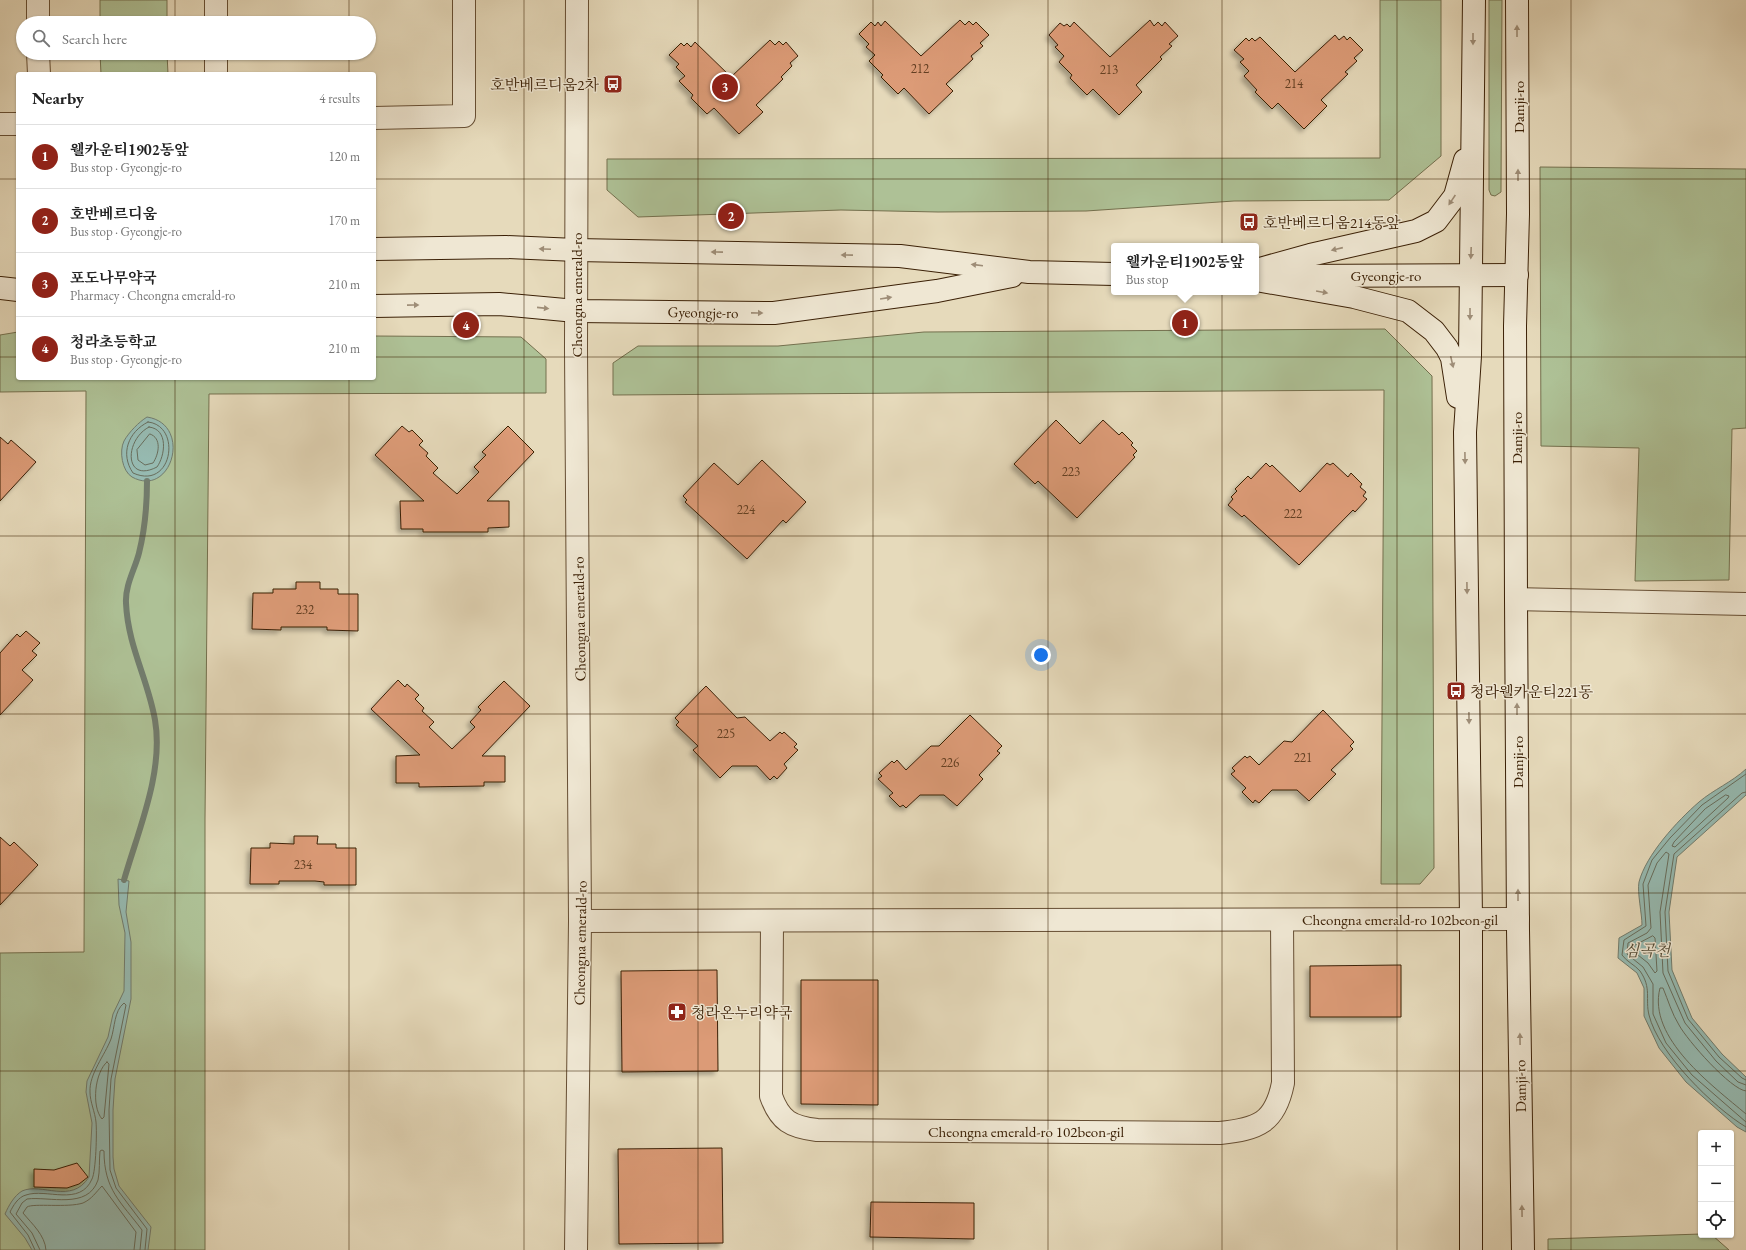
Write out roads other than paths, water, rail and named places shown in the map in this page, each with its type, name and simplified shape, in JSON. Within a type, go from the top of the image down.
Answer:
[{"type":"main road","points":[[38,0],[38,16]]},
{"type":"main road","points":[[216,0],[216,16]]},
{"type":"main road","points":[[376,118],[464,116],[464,0]]},
{"type":"main road","name":"Cheongna emerald-ro","points":[[576,1244],[580,921],[576,311],[577,0]]},
{"type":"main road","points":[[1471,1250],[1471,919],[1465,432],[1470,356],[1474,0]]},
{"type":"main road","name":"Damji-ro","points":[[1517,0],[1518,214],[1516,599],[1518,919],[1523,1250]]},
{"type":"main road","points":[[38,60],[39,72]]},
{"type":"main road","points":[[216,60],[216,72]]},
{"type":"main road","points":[[1259,269],[1310,255],[1416,231],[1436,221],[1455,196],[1473,122]]},
{"type":"main road","points":[[0,124],[16,124]]},
{"type":"main road","name":"Gyeongje-ro","points":[[376,249],[506,247],[576,250],[900,256],[1029,272],[1111,274]]},
{"type":"main road","name":"Gyeongje-ro","points":[[376,306],[500,304],[576,311],[774,313],[937,291],[1029,272]]},
{"type":"main road","name":"Gyeongje-ro","points":[[1259,276],[1517,275]]},
{"type":"main road","points":[[1259,281],[1354,298],[1408,311],[1417,316],[1441,338],[1452,358],[1465,432]]},
{"type":"main road","points":[[0,288],[16,285]]},
{"type":"main road","points":[[0,288],[16,290]]},
{"type":"main road","points":[[1516,599],[1746,604]]},
{"type":"main road","name":"Cheongna emerald-ro 102beon-gil","points":[[580,921],[1518,919]]},
{"type":"main road","name":"Cheongna emerald-ro 102beon-gil","points":[[772,921],[771,1096],[775,1108],[789,1124],[817,1130],[1220,1133],[1244,1130],[1260,1124],[1272,1113],[1280,1098],[1283,1083],[1282,920]]},
{"type":"water","points":[[147,417],[161,422],[170,432],[173,445],[172,458],[166,470],[158,478],[146,481],[132,477],[126,470],[122,460],[122,445],[129,434]]},
{"type":"water","name":"심곡천","points":[[1746,769],[1746,795],[1677,857],[1669,912],[1672,970],[1692,1018],[1722,1054],[1746,1077],[1746,1132],[1737,1127],[1686,1082],[1659,1048],[1644,1016],[1644,988],[1637,973],[1618,958],[1619,938],[1642,925],[1639,882],[1648,861],[1655,850],[1681,819],[1699,802]]},
{"type":"water","points":[[118,879],[129,881],[126,912],[131,942],[131,999],[115,1079],[113,1110],[113,1157],[114,1169],[119,1186],[151,1227],[148,1250],[32,1250],[25,1238],[5,1214],[14,1198],[22,1191],[30,1189],[56,1191],[74,1190],[82,1185],[89,1177],[92,1123],[86,1092],[87,1081],[108,1037],[113,1014],[124,991],[125,933],[119,905]]},
{"type":"waterway","points":[[124,880],[148,801],[156,760],[157,740],[155,720],[148,691],[130,634],[126,603],[127,590],[143,535],[147,481]]},
{"type":"place","name":"호반베르디움2차","points":[[613,84]]},
{"type":"place","name":"포도나무약국","points":[[725,87]]},
{"type":"place","name":"호반베르디움","points":[[731,216]]},
{"type":"place","name":"호반베르디움214동앞","points":[[1249,222]]},
{"type":"place","name":"웰카운티1902동앞","points":[[1185,323]]},
{"type":"place","name":"청라초등학교","points":[[466,325]]},
{"type":"place","name":"청라웰카운티221동","points":[[1456,691]]},
{"type":"place","name":"청라온누리약국","points":[[677,1012]]}]
